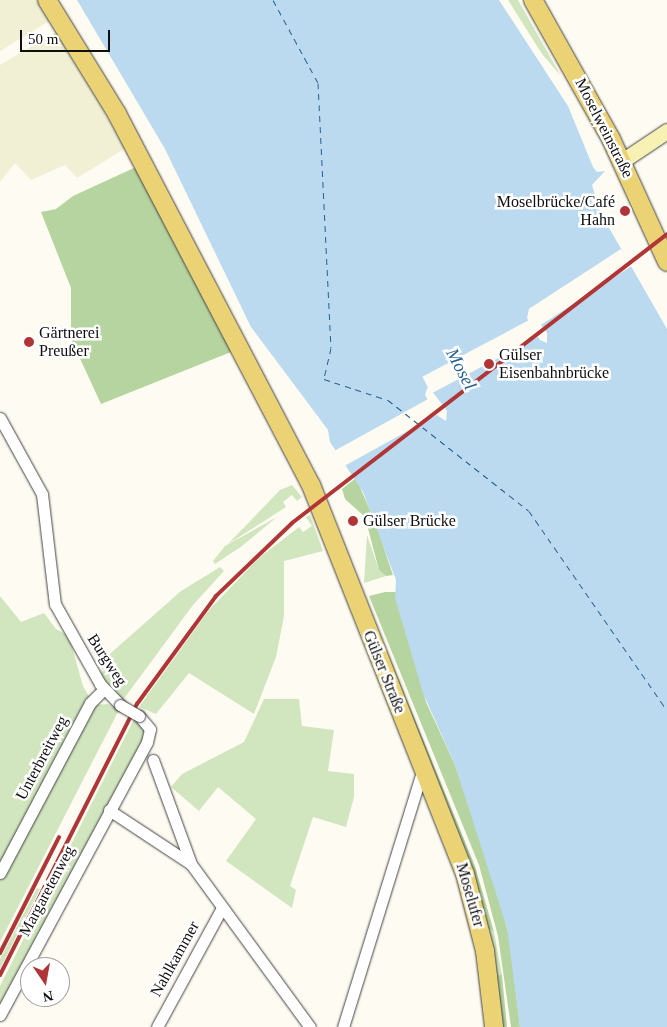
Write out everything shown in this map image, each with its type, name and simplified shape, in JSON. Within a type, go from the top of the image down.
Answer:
[{"type":"main road","name":"Gülser Straße","points":[[47,0],[117,114],[233,328],[311,485],[423,768]]},
{"type":"main road","name":"Moselweinstraße","points":[[533,0],[622,161],[667,262]]},
{"type":"main road","name":"Moselufer","points":[[423,768],[476,910],[494,1027]]},
{"type":"street","points":[[622,161],[667,131]]},
{"type":"street","name":"Burgweg","points":[[0,418],[44,502],[55,604],[103,690],[148,724],[149,738],[109,810]]},
{"type":"street","name":"Unterbreitweg","points":[[0,873],[90,703],[103,690]]},
{"type":"street","points":[[153,760],[191,864],[310,1027]]},
{"type":"street","points":[[343,1027],[423,768]]},
{"type":"street","points":[[109,810],[191,864]]},
{"type":"street","name":"Margaretenweg","points":[[0,1015],[109,810]]},
{"type":"street","name":"Nahlkammer","points":[[157,1027],[222,908]]},
{"type":"green space","points":[[0,0],[37,0],[49,21],[0,51]]},
{"type":"green space","points":[[508,0],[518,0],[561,76],[542,54]]},
{"type":"green space","points":[[56,32],[126,148],[77,178],[65,165],[31,180],[15,163],[0,182],[0,65]]},
{"type":"green space","points":[[136,167],[236,350],[101,404],[71,339],[71,288],[41,212],[56,209],[73,196]]},
{"type":"green space","points":[[356,478],[376,524],[393,575],[386,576],[379,570],[365,517],[345,499],[342,489]]},
{"type":"green space","points":[[292,485],[302,497],[297,501],[292,495],[283,502],[286,507],[228,544],[280,490]]},
{"type":"green space","points":[[310,515],[323,551],[284,561],[284,616],[276,657],[254,714],[189,673],[156,714],[139,707],[208,611],[259,558],[299,527],[303,532],[312,526],[306,517]]},
{"type":"green space","points":[[277,517],[242,546],[215,564],[213,561],[225,546]]},
{"type":"green space","points":[[367,535],[379,570],[386,576],[364,583]]},
{"type":"green space","points":[[220,567],[224,571],[193,605],[123,700],[101,676],[103,660],[181,591]]},
{"type":"green space","points":[[385,592],[396,592],[426,702],[455,765],[489,864],[509,935],[520,1027],[511,1027],[498,936],[479,865],[369,596]]},
{"type":"green space","points":[[0,596],[21,622],[44,613],[56,629],[69,636],[83,686],[94,705],[108,704],[119,710],[0,942]]},
{"type":"green space","points":[[389,656],[475,866],[494,932],[488,928],[382,658]]},
{"type":"green space","points":[[264,699],[299,699],[302,726],[334,730],[328,771],[354,774],[354,797],[346,827],[313,817],[290,886],[296,890],[292,908],[226,861],[256,819],[218,787],[199,811],[171,787],[182,774],[244,742]]},
{"type":"green space","points":[[134,719],[145,728],[144,740],[27,957],[20,957],[20,970],[0,1007],[0,986]]},
{"type":"green space","points":[[37,888],[40,889],[0,969],[0,959]]},
{"type":"green space","points":[[488,928],[494,932],[502,975],[496,975]]},
{"type":"green space","points":[[496,975],[502,975],[507,1027],[502,1027]]},
{"type":"water","name":"Mosel","points":[[77,0],[499,0],[568,106],[593,167],[597,172],[605,171],[592,185],[600,212],[667,329],[667,1027],[520,1027],[507,928],[455,765],[423,693],[395,598],[396,580],[363,492],[330,442],[328,430],[251,327],[165,149]],"holes":[[[529,309],[547,333],[547,343],[540,340],[527,318]],[[428,386],[447,411],[446,421],[437,415],[425,395]]]},
{"type":"pier","points":[[621,249],[632,266],[540,326],[529,309]]},
{"type":"pier","points":[[531,319],[540,336],[431,394],[422,377]]},
{"type":"pier","points":[[430,398],[439,414],[343,467],[334,451]]},
{"type":"ferry route","points":[[273,0],[318,83],[331,348],[324,379],[388,400],[529,511],[667,710]]},
{"type":"railway","points":[[0,975],[137,704],[216,596],[292,523],[667,234]]},
{"type":"railway","points":[[0,953],[59,837]]},
{"type":"place","name":"Moselbrücke/Café Hahn","points":[[625,211]]},
{"type":"place","name":"Gärtnerei Preußer","points":[[29,342]]},
{"type":"place","name":"Gülser Eisenbahnbrücke","points":[[489,364]]},
{"type":"place","name":"Gülser Brücke","points":[[353,521]]}]
